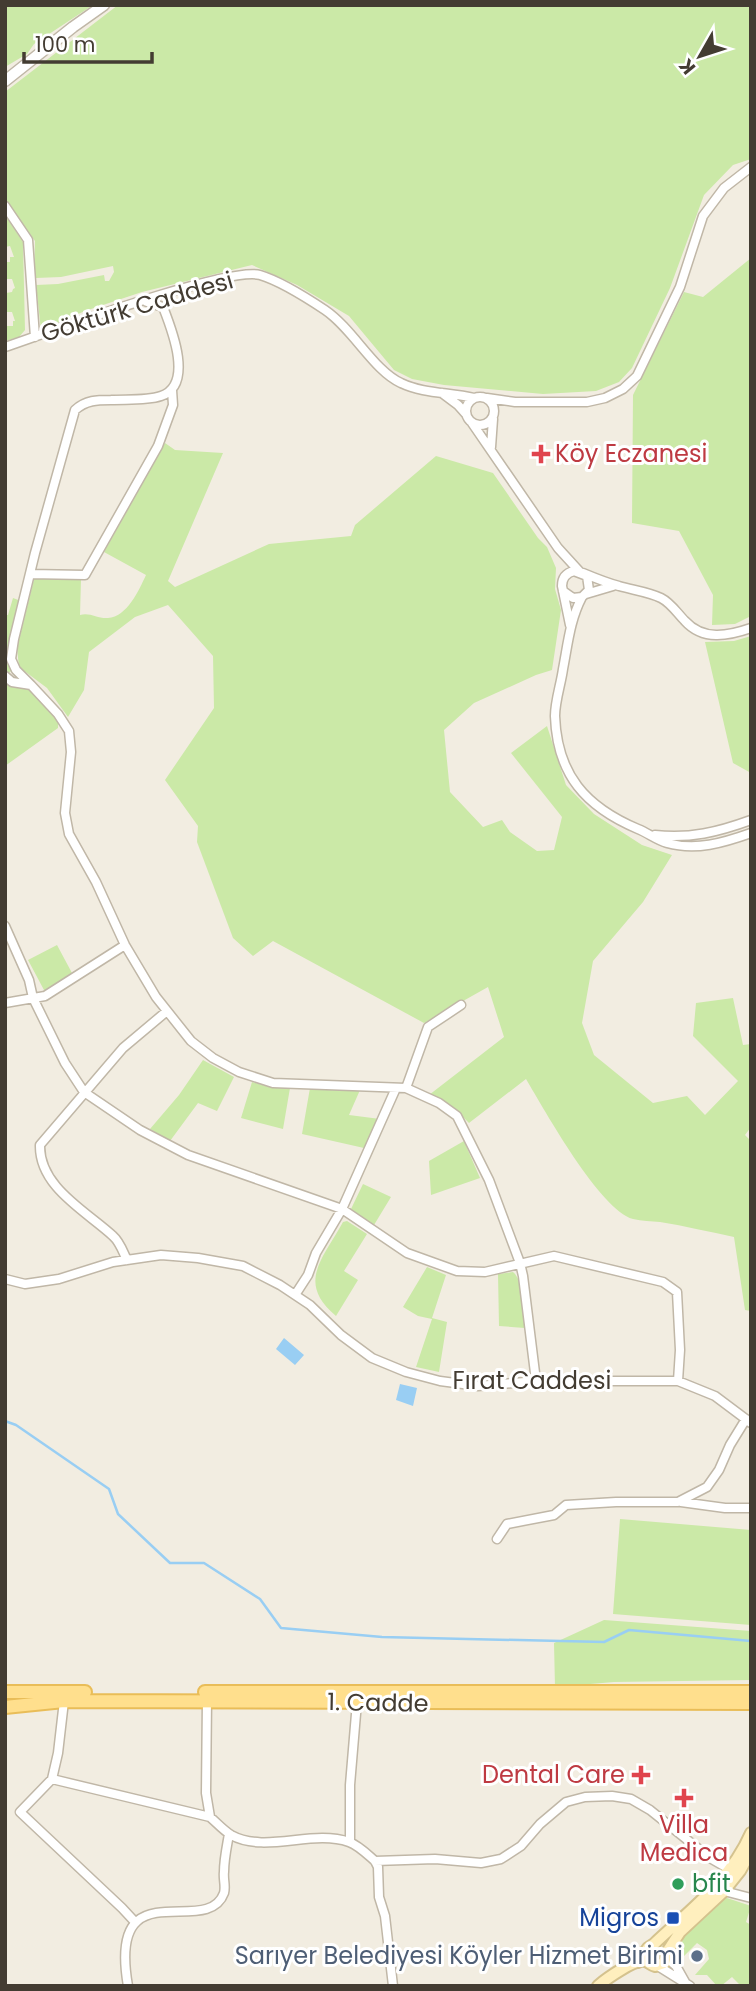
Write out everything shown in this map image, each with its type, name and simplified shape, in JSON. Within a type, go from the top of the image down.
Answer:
[{"type":"main road","name":"1. Cadde","points":[[5,1692],[751,1692]]},
{"type":"main road","name":"1. Cadde","points":[[5,1707],[64,1701],[207,1700],[751,1703]]},
{"type":"main road","points":[[598,1986],[643,1959],[648,1948],[714,1889],[731,1870],[751,1833]]},
{"type":"main road","points":[[643,1959],[652,1965],[664,1959],[680,1932],[724,1891],[751,1851]]},
{"type":"main road","points":[[654,1944],[660,1945],[664,1959]]},
{"type":"street","points":[[5,81],[104,5]]},
{"type":"street","points":[[469,419],[467,405],[474,398],[515,402],[587,402],[606,398],[623,389],[637,376],[680,287],[704,216],[724,188],[751,167]]},
{"type":"street","points":[[5,206],[28,240],[34,337]]},
{"type":"street","name":"Göktürk Caddesi","points":[[5,347],[214,279],[258,274],[339,320],[382,369],[398,382],[419,390],[474,398]]},
{"type":"street","points":[[144,302],[163,307],[171,328],[179,378],[172,390],[159,397],[88,401],[75,410],[30,573],[11,659],[16,670],[58,714],[69,731],[71,752],[65,813],[69,834],[96,882],[125,945],[156,997],[191,1041],[213,1058],[239,1072],[273,1083],[401,1088],[439,1103],[457,1115],[489,1181],[520,1263],[536,1381]]},
{"type":"street","points":[[30,573],[85,575],[158,446],[173,405],[172,390]]},
{"type":"street","points":[[439,391],[458,405],[558,548],[587,576],[590,585],[570,626],[555,714],[558,741],[566,768],[577,788],[600,809],[664,842],[690,848],[728,841],[751,833]]},
{"type":"street","points":[[487,398],[494,406],[491,450]]},
{"type":"street","points":[[469,419],[486,425],[515,402]]},
{"type":"street","points":[[558,548],[564,563],[563,591],[570,626]]},
{"type":"street","points":[[563,578],[570,572],[581,572],[616,586],[659,596],[689,625],[715,636],[734,634],[751,628]]},
{"type":"street","points":[[563,591],[573,598],[616,586]]},
{"type":"street","points":[[5,676],[12,682],[31,685]]},
{"type":"street","points":[[652,835],[688,837],[720,832],[751,820]]},
{"type":"street","points":[[5,926],[56,1048],[85,1092],[140,1130],[188,1155],[342,1209],[407,1253],[435,1265],[457,1271],[485,1272],[554,1256],[663,1282],[677,1292],[680,1350],[678,1381]]},
{"type":"street","points":[[5,1003],[45,996],[125,945]]},
{"type":"street","points":[[295,1295],[342,1209],[428,1027],[461,1005]]},
{"type":"street","points":[[127,1260],[116,1238],[59,1190],[40,1159],[40,1145],[123,1048],[167,1011]]},
{"type":"street","name":"Fırat Caddesi","points":[[5,1279],[25,1284],[59,1279],[113,1262],[161,1255],[243,1266],[280,1285],[310,1305],[341,1335],[372,1358],[406,1372],[440,1381],[478,1386],[536,1381],[678,1381],[715,1396],[749,1421]]},
{"type":"street","points":[[678,1502],[707,1487],[719,1470],[730,1445],[749,1421]]},
{"type":"street","points":[[497,1538],[507,1524],[554,1515],[566,1505],[678,1502],[725,1508],[751,1508]]},
{"type":"street","points":[[207,1700],[206,1793],[211,1817]]},
{"type":"street","points":[[64,1701],[52,1779],[20,1812],[135,1922]]},
{"type":"street","points":[[350,1842],[357,1702]]},
{"type":"street","points":[[52,1779],[211,1817],[229,1833],[242,1839],[327,1839],[350,1842],[375,1860],[378,1867],[379,1897],[385,1916],[393,1986]]},
{"type":"street","points":[[375,1860],[435,1859],[481,1863],[501,1859],[521,1846],[540,1824],[566,1802],[584,1797],[612,1796],[631,1799],[650,1810],[710,1858],[731,1870]]},
{"type":"street","points":[[128,1986],[126,1936],[140,1917],[202,1909],[216,1904],[224,1894],[229,1833]]},
{"type":"street","points":[[724,1891],[751,1898]]},
{"type":"street","points":[[664,1959],[688,1984]]},
{"type":"green space","points":[[5,5],[93,5],[5,67]]},
{"type":"green space","points":[[118,5],[751,5],[751,159],[733,165],[704,195],[670,288],[632,368],[619,382],[596,391],[543,394],[444,385],[412,379],[394,370],[349,316],[297,285],[252,265],[142,292],[85,311],[41,330],[36,285],[58,284],[104,275],[105,281],[109,281],[114,272],[113,266],[61,277],[34,276],[35,241],[5,199],[5,92]]},
{"type":"green space","points":[[5,215],[23,242],[25,330],[19,337],[5,341],[6,326],[13,326],[15,321],[12,312],[6,312],[5,315],[6,293],[15,288],[12,279],[5,279],[5,262],[10,262],[10,257],[14,257],[10,246],[5,247]]},
{"type":"green space","points":[[751,258],[751,616],[735,624],[712,625],[713,595],[679,531],[632,523],[633,395],[684,292],[703,297]]},
{"type":"green space","points":[[165,443],[175,450],[223,453],[168,581],[175,587],[269,544],[351,536],[355,525],[436,456],[493,473],[547,547],[556,568],[555,589],[561,610],[552,670],[474,703],[444,730],[450,792],[483,827],[502,820],[510,832],[537,851],[554,850],[562,817],[511,753],[547,726],[566,785],[594,814],[642,845],[672,855],[643,902],[593,961],[582,1023],[594,1055],[653,1103],[687,1096],[705,1115],[738,1081],[693,1036],[696,1003],[733,998],[743,1045],[751,1044],[751,1127],[745,1135],[751,1141],[751,1311],[745,1310],[734,1237],[633,1219],[620,1212],[605,1198],[574,1158],[526,1079],[469,1123],[453,1107],[429,1095],[504,1037],[488,987],[424,1023],[273,941],[253,956],[233,938],[197,842],[198,826],[165,780],[214,708],[213,656],[168,605],[135,617],[89,652],[84,690],[68,717],[47,688],[19,667],[17,648],[34,579],[81,579],[80,615],[104,618],[115,616],[132,602],[146,575],[104,552]]},
{"type":"green space","points":[[13,598],[21,601],[8,646],[12,670],[9,673],[5,670],[5,615],[8,615]]},
{"type":"green space","points":[[751,636],[751,773],[733,763],[705,642],[734,641]]},
{"type":"green space","points":[[5,679],[30,690],[58,720],[58,728],[5,766]]},
{"type":"green space","points":[[57,945],[72,973],[44,990],[28,960]]},
{"type":"green space","points":[[203,1060],[234,1077],[217,1111],[198,1103],[170,1141],[150,1129],[179,1095]]},
{"type":"green space","points":[[252,1082],[269,1087],[290,1088],[283,1129],[241,1118]]},
{"type":"green space","points":[[310,1088],[360,1090],[349,1115],[380,1119],[364,1148],[302,1134]]},
{"type":"green space","points":[[464,1141],[480,1178],[431,1195],[429,1161]]},
{"type":"green space","points":[[363,1184],[391,1197],[374,1225],[351,1209]]},
{"type":"green space","points":[[347,1221],[367,1234],[344,1271],[358,1280],[336,1316],[324,1304],[317,1292],[315,1281],[321,1259],[343,1222]]},
{"type":"green space","points":[[427,1267],[446,1275],[432,1318],[447,1322],[439,1372],[416,1367],[432,1319],[418,1316],[403,1307]]},
{"type":"green space","points":[[513,1272],[522,1290],[525,1328],[499,1326],[498,1274]]},
{"type":"green space","points":[[620,1519],[751,1530],[751,1625],[613,1614]]},
{"type":"green space","points":[[604,1620],[751,1631],[751,1680],[614,1682],[555,1687],[554,1643]]},
{"type":"green space","points":[[724,1897],[751,1906],[746,1922],[751,1925],[751,1986],[741,1986],[732,1977],[717,1986],[707,1975],[695,1975],[709,1959],[707,1950],[697,1943],[682,1958],[681,1948],[687,1931]]},
{"type":"water","points":[[284,1338],[304,1355],[295,1365],[276,1349]]},
{"type":"water","points":[[400,1384],[417,1388],[413,1406],[396,1400]]},
{"type":"waterway","points":[[5,1421],[16,1425],[109,1489],[118,1514],[170,1563],[204,1563],[260,1599],[281,1628],[382,1637],[604,1642],[629,1630],[751,1641]]},
{"type":"place","name":"Köy Eczanesi","points":[[541,454]]},
{"type":"place","name":"Dental Care","points":[[641,1775]]},
{"type":"place","name":"Villa Medica","points":[[684,1798]]},
{"type":"place","name":"bfit","points":[[678,1884]]},
{"type":"place","name":"Migros","points":[[673,1918]]},
{"type":"place","name":"Sarıyer Belediyesi Köyler Hizmet Birimi","points":[[697,1956]]}]
